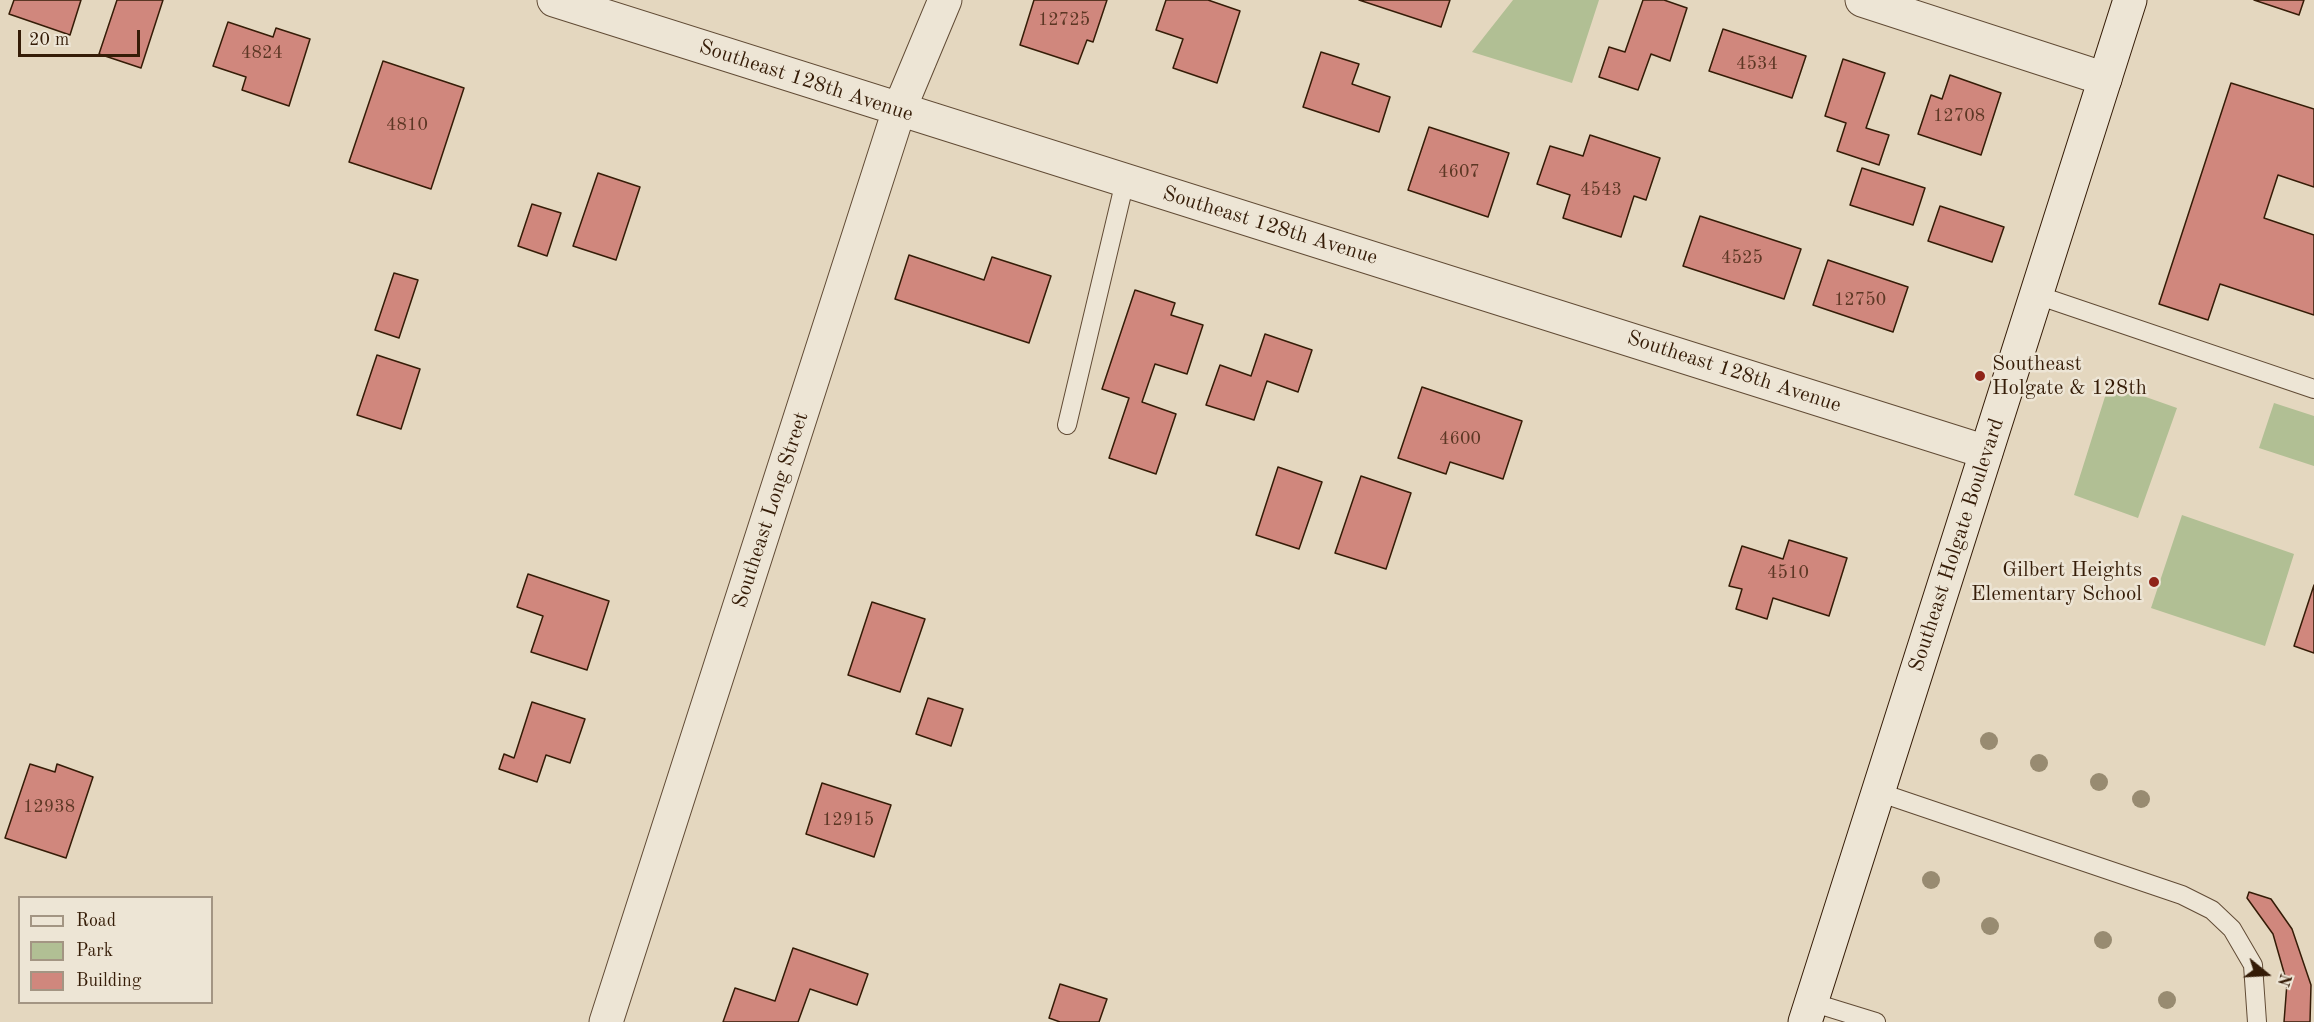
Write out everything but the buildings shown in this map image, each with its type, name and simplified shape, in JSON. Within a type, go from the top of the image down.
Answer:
[{"type":"street","name":"Southeast 128th Avenue","points":[[556,0],[1986,452]]},
{"type":"street","name":"Southeast Long Street","points":[[606,1022],[899,110],[945,0]]},
{"type":"street","points":[[1862,0],[2105,79]]},
{"type":"street","name":"Southeast Holgate Boulevard","points":[[1808,1012],[2130,0]]},
{"type":"lane","points":[[1066,425],[1125,181]]},
{"type":"lane","points":[[2037,295],[2314,389]]},
{"type":"lane","points":[[1878,792],[2182,895],[2212,910],[2232,930],[2253,965],[2258,1022]]},
{"type":"lane","points":[[1808,1012],[1876,1022]]},
{"type":"green space","points":[[1513,0],[1599,0],[1572,83],[1472,52]]},
{"type":"green space","points":[[2109,384],[2177,408],[2138,518],[2074,495]]},
{"type":"green space","points":[[2274,403],[2314,416],[2314,466],[2259,448]]},
{"type":"green space","points":[[2182,515],[2294,554],[2265,646],[2151,608]]},
{"type":"place","name":"Southeast Holgate & 128th","points":[[1980,376]]},
{"type":"place","name":"Gilbert Heights Elementary School","points":[[2154,582]]}]
